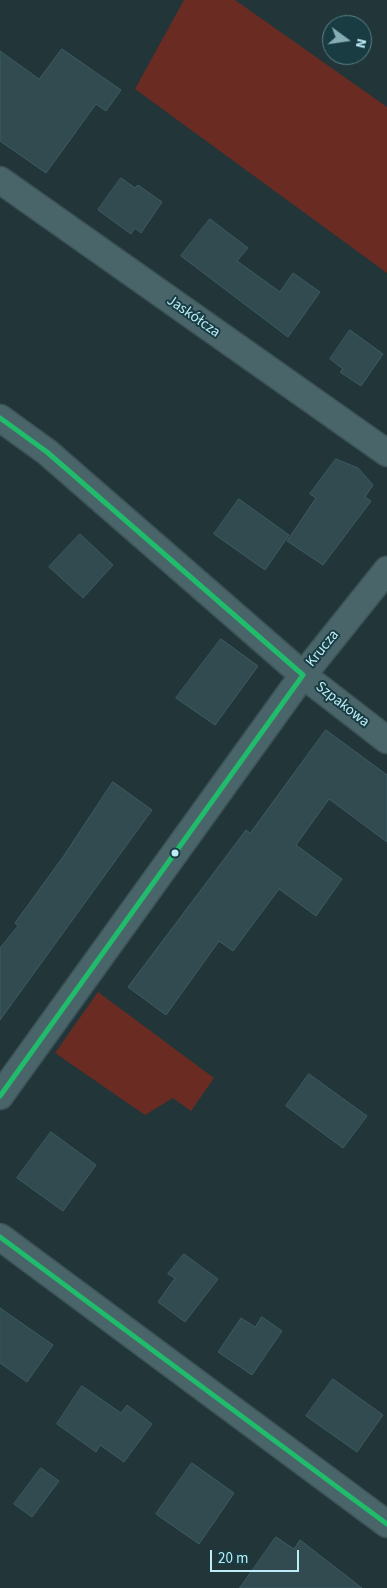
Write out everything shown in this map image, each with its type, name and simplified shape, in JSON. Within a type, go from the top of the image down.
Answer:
[{"type":"street","name":"Jaskółcza","points":[[0,180],[387,453]]},
{"type":"street","name":"Szpakowa","points":[[0,418],[47,452],[302,675],[387,740]]},
{"type":"street","name":"Krucza","points":[[0,1096],[302,675],[387,570]]},
{"type":"street","points":[[0,1237],[387,1524]]},
{"type":"shaded area","points":[[184,0],[235,0],[322,61],[322,65],[327,65],[387,107],[387,273],[135,89]]},
{"type":"shaded area","points":[[98,992],[214,1078],[191,1111],[173,1098],[145,1115],[55,1053]]},
{"type":"building","points":[[62,49],[121,90],[106,111],[96,104],[46,173],[0,141],[0,51],[39,79]]},
{"type":"building","points":[[121,178],[135,188],[138,185],[162,202],[141,233],[135,228],[131,234],[98,210]]},
{"type":"building","points":[[210,219],[248,248],[237,261],[280,292],[293,273],[320,292],[288,337],[181,256]]},
{"type":"building","points":[[350,330],[383,354],[361,386],[340,372],[343,369],[330,359]]},
{"type":"building","points":[[336,459],[358,468],[373,485],[365,497],[371,501],[323,565],[287,541],[316,498],[310,494]]},
{"type":"building","points":[[239,499],[289,535],[265,570],[214,534]]},
{"type":"building","points":[[80,534],[113,565],[83,598],[49,567]]},
{"type":"building","points":[[221,639],[258,666],[215,725],[176,698]]},
{"type":"building","points":[[326,730],[387,775],[387,842],[329,799],[296,845],[342,879],[316,916],[279,889],[233,951],[219,941],[166,1015],[128,987],[246,830],[250,833]]},
{"type":"building","points":[[113,782],[152,810],[0,1020],[0,948],[18,926],[15,923],[63,857]]},
{"type":"building","points":[[309,1074],[367,1116],[343,1148],[286,1106]]},
{"type":"building","points":[[51,1132],[96,1165],[63,1211],[17,1178]]},
{"type":"building","points":[[184,1254],[218,1279],[185,1322],[158,1302],[175,1278],[168,1274]]},
{"type":"building","points":[[0,1308],[53,1345],[27,1382],[0,1363]]},
{"type":"building","points":[[262,1317],[282,1331],[252,1375],[218,1352],[241,1318],[255,1327]]},
{"type":"building","points":[[333,1379],[383,1415],[357,1452],[306,1416]]},
{"type":"building","points":[[82,1386],[121,1413],[127,1405],[152,1424],[124,1462],[100,1445],[96,1452],[57,1424]]},
{"type":"building","points":[[192,1463],[234,1493],[199,1544],[156,1514]]},
{"type":"building","points":[[41,1468],[59,1481],[32,1517],[14,1504]]},
{"type":"building","points":[[276,1537],[294,1549],[300,1540],[362,1588],[240,1588]]},
{"type":"transit line","points":[[0,418],[47,452],[303,675]]},
{"type":"transit line","points":[[0,1096],[303,675]]},
{"type":"transit line","points":[[0,1237],[387,1524]]}]
